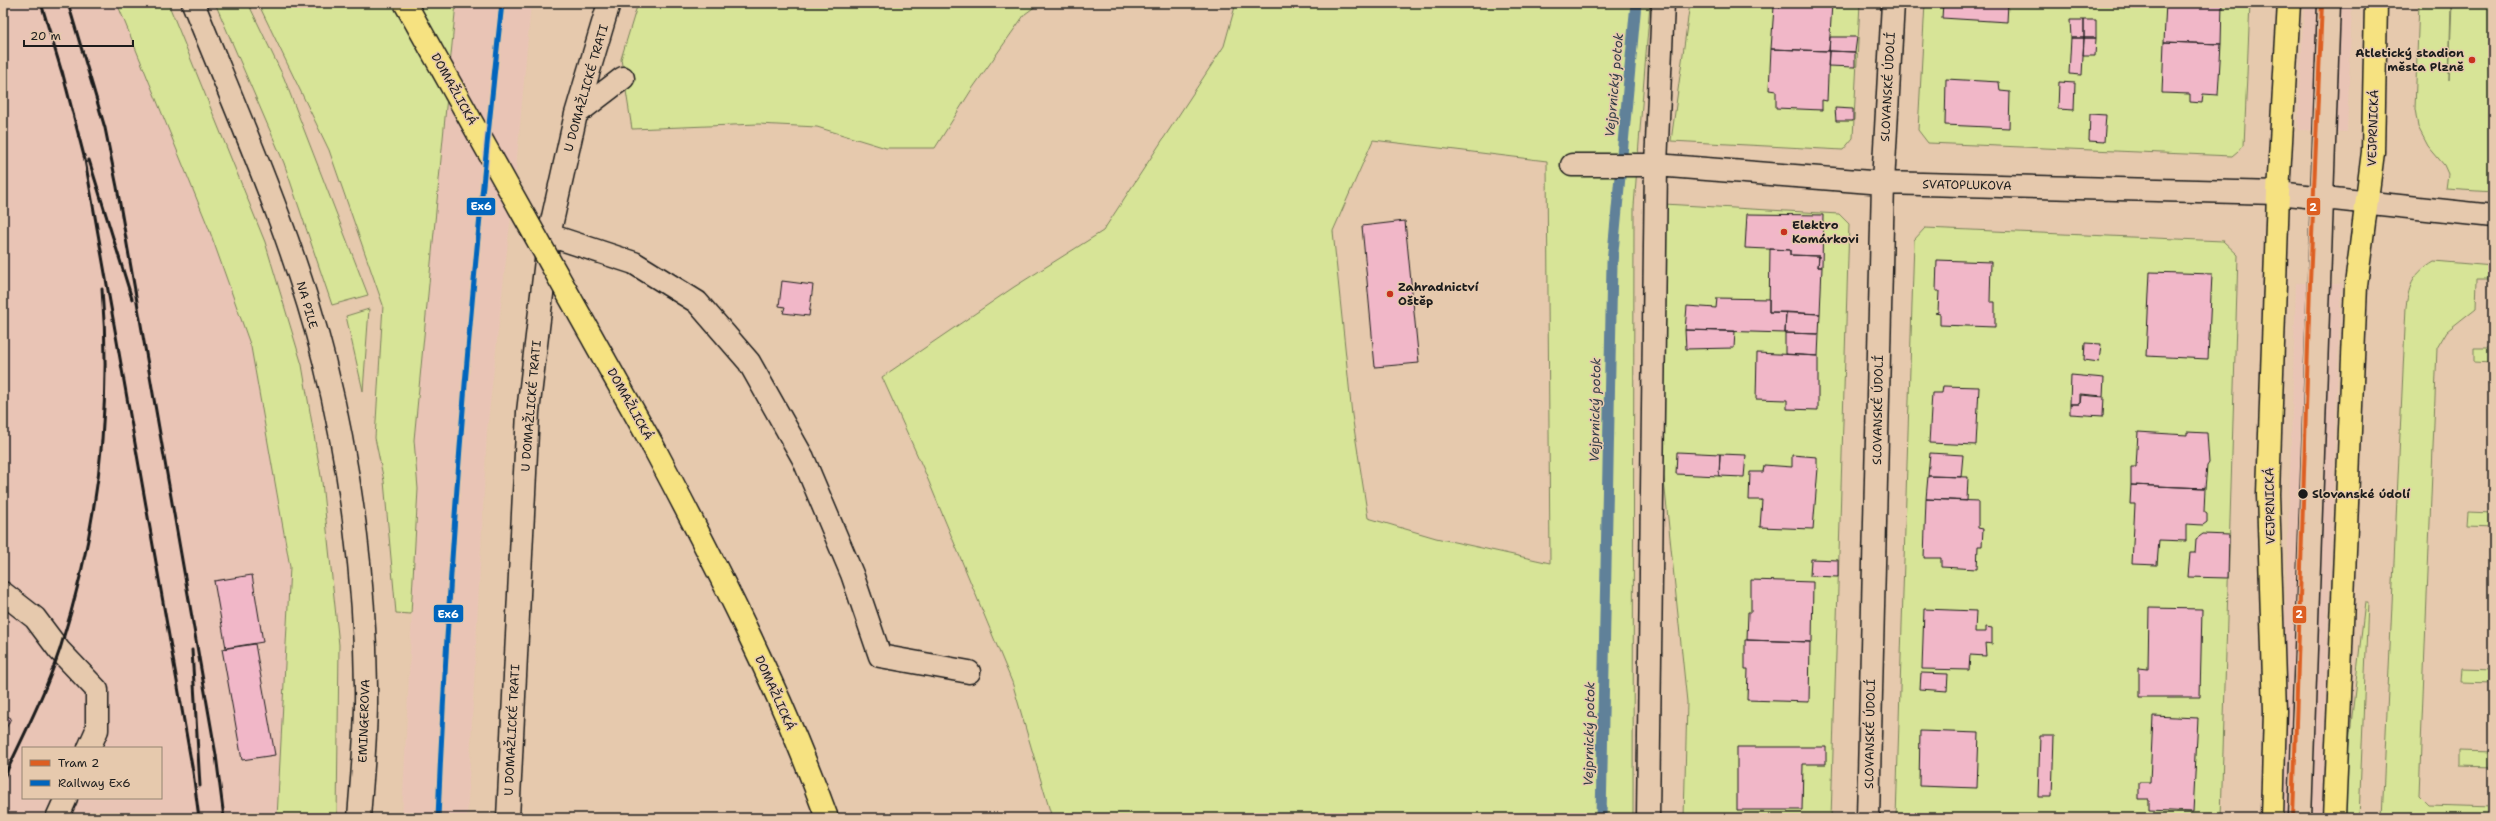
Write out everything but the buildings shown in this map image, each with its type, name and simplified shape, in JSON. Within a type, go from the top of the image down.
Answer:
[{"type":"main road","name":"DOMAŽLICKÁ","points":[[406,3],[653,446],[740,617],[782,708],[827,818]]},
{"type":"main road","name":"VEJPRNICKÁ","points":[[2272,818],[2275,711],[2268,494],[2278,193],[2289,3]]},
{"type":"main road","name":"VEJPRNICKÁ","points":[[2334,818],[2356,285],[2368,204],[2374,132],[2376,3]]},
{"type":"street","name":"NA PILE","points":[[193,3],[295,263],[324,360],[346,466],[364,623]]},
{"type":"street","name":"U DOMAŽLICKÉ TRATI","points":[[508,818],[528,412],[549,235],[576,114],[609,3]]},
{"type":"street","points":[[1648,818],[1649,165],[1663,3]]},
{"type":"street","name":"SLOVANSKÉ ÚDOLÍ","points":[[1868,818],[1883,183],[1893,3]]},
{"type":"street","points":[[2300,818],[2329,3]]},
{"type":"street","points":[[576,114],[623,78]]},
{"type":"street","name":"SVATOPLUKOVA","points":[[1572,165],[1649,165],[1883,183],[2278,193]]},
{"type":"street","points":[[2278,193],[2368,204],[2493,216]]},
{"type":"street","points":[[549,235],[634,263],[697,302],[750,362],[803,458],[852,574],[880,656],[969,672]]},
{"type":"street","points":[[3,592],[35,618],[59,650],[97,690],[97,730],[89,747]]},
{"type":"street","name":"EMINGEROVA","points":[[359,818],[366,689],[364,623]]},
{"type":"street","points":[[57,818],[66,799]]},
{"type":"shaded area","points":[[3,3],[117,3],[209,229],[251,347],[290,567],[277,818],[3,818]]},
{"type":"shaded area","points":[[456,3],[531,3],[516,169],[487,431],[467,818],[402,818],[418,489],[414,440]]},
{"type":"shaded area","points":[[2304,3],[2352,3],[2347,132],[2298,130]]},
{"type":"shaded area","points":[[2296,283],[2341,284],[2321,818],[2279,818]]},
{"type":"green space","points":[[117,3],[168,3],[265,242],[302,365],[322,482],[339,645],[337,818],[277,818],[290,567],[251,347],[209,229]]},
{"type":"green space","points":[[215,3],[248,3],[284,78],[368,295],[332,305],[284,163]]},
{"type":"green space","points":[[258,3],[456,3],[414,440],[418,489],[411,614],[396,613],[384,481],[375,438],[383,305],[329,150]]},
{"type":"green space","points":[[638,3],[1040,3],[1025,14],[972,89],[935,148],[886,148],[817,127],[758,124],[632,129],[621,59]]},
{"type":"green space","points":[[1236,3],[1650,3],[1634,206],[1633,818],[1052,818],[1012,682],[924,470],[882,377],[1014,287],[1103,231],[1224,46]],"holes":[[[1373,140],[1547,161],[1550,563],[1436,538],[1368,518],[1352,415],[1333,231]]]},
{"type":"green space","points":[[1690,3],[1860,3],[1853,138],[1843,150],[1671,141]]},
{"type":"green space","points":[[1925,3],[2250,3],[2244,146],[2232,156],[1928,143],[1918,130]]},
{"type":"green space","points":[[2419,3],[2451,3],[2449,80],[2452,3],[2493,3],[2493,192],[2446,189],[2448,174],[2444,165],[2428,146],[2418,127],[2415,109]]},
{"type":"green space","points":[[1664,204],[1839,214],[1849,224],[1831,818],[1684,818],[1687,702],[1661,451]]},
{"type":"green space","points":[[1925,228],[2223,241],[2238,255],[2221,818],[1896,818],[1914,240]]},
{"type":"green space","points":[[2434,261],[2493,266],[2493,279],[2477,279],[2476,308],[2447,331],[2437,348],[2419,795],[2429,805],[2493,807],[2493,818],[2382,818],[2406,307],[2411,286],[2417,275],[2427,265]]},
{"type":"green space","points":[[369,309],[363,391],[346,316]]},
{"type":"green space","points":[[2474,348],[2493,348],[2493,363],[2474,362]]},
{"type":"green space","points":[[2468,512],[2493,513],[2493,527],[2467,526]]},
{"type":"green space","points":[[2365,602],[2368,602],[2359,818],[2343,818],[2347,760]]},
{"type":"green space","points":[[2462,669],[2493,670],[2493,683],[2461,682]]},
{"type":"green space","points":[[2459,751],[2493,752],[2493,767],[2459,766]]},
{"type":"waterway","name":"Vejprnický potok","points":[[1601,818],[1612,263],[1636,3]]},
{"type":"railway","points":[[41,3],[63,76]]},
{"type":"railway","points":[[68,3],[105,128],[117,187],[216,755],[224,818]]},
{"type":"railway","points":[[62,71],[85,160],[193,772],[199,818]]},
{"type":"railway","points":[[89,160],[132,299]]},
{"type":"railway","points":[[3,779],[54,666],[73,605],[84,561],[99,471],[103,425],[105,334],[102,289]]},
{"type":"railway","points":[[192,650],[200,786]]},
{"type":"tram line","name":"2","points":[[2293,818],[2310,283],[2322,3]]},
{"type":"rail line","name":"Ex6","points":[[438,818],[448,614],[471,308],[502,3]]},
{"type":"place","name":"Atletický stadion města Plzně","points":[[2472,60]]},
{"type":"place","name":"Elektro Komárkovi","points":[[1784,232]]},
{"type":"place","name":"Zahradnictví Oštěp","points":[[1390,294]]},
{"type":"place","name":"Slovanské údolí","points":[[2303,494]]}]
